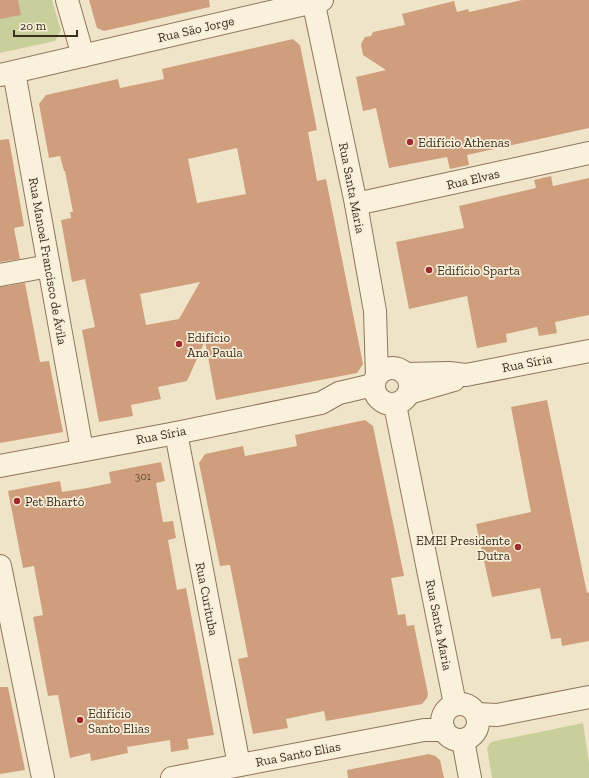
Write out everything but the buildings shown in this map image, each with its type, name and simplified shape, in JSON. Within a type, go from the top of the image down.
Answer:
[{"type":"street","points":[[67,0],[83,56]]},
{"type":"street","name":"Rua São Jorge","points":[[7,74],[316,1]]},
{"type":"street","name":"Rua Santa Maria","points":[[316,1],[356,204],[390,389],[441,721]]},
{"type":"street","name":"Rua Manoel Francisco de Ávila","points":[[7,74],[49,266],[82,450]]},
{"type":"street","name":"Rua Elvas","points":[[356,204],[589,153]]},
{"type":"street","points":[[0,276],[49,266]]},
{"type":"street","name":"Rua Síria","points":[[0,466],[176,433],[321,403],[340,405],[390,389],[452,382],[466,375],[589,351]]},
{"type":"street","name":"Rua Curituba","points":[[176,433],[239,766]]},
{"type":"street","points":[[0,566],[43,778]]},
{"type":"street","points":[[470,778],[479,724],[469,705],[464,703],[441,721],[452,738],[479,724],[589,698]]},
{"type":"street","name":"Rua Santo Elias","points":[[172,778],[239,766],[441,721]]},
{"type":"green space","points":[[18,0],[52,0],[61,30],[55,41],[0,53],[0,19]]},
{"type":"green space","points":[[583,723],[589,763],[589,778],[492,778],[487,748],[491,742]]},
{"type":"place","name":"Edifício Athenas","points":[[410,142]]},
{"type":"place","name":"Edifício Sparta","points":[[429,270]]},
{"type":"place","name":"Edifício Ana Paula","points":[[179,344]]},
{"type":"place","name":"Pet Bhartô","points":[[17,501]]},
{"type":"place","name":"EMEI Presidente Dutra","points":[[518,547]]},
{"type":"place","name":"Edifício Santo Elias","points":[[80,720]]}]
